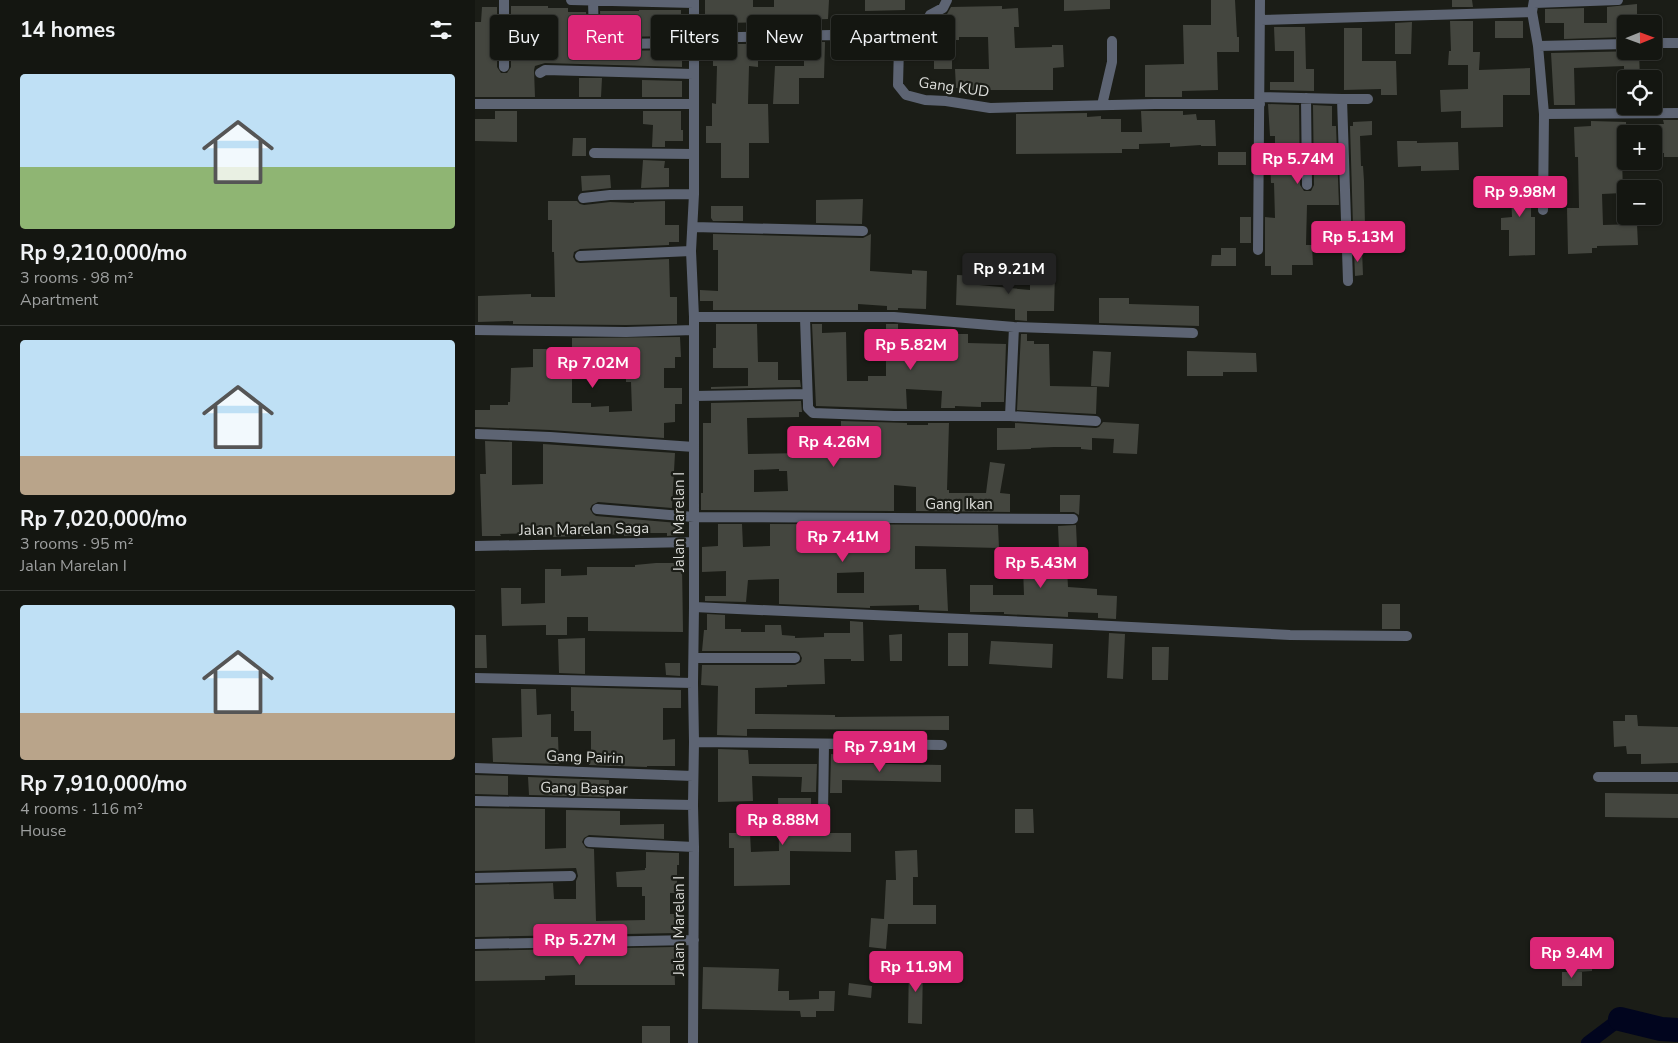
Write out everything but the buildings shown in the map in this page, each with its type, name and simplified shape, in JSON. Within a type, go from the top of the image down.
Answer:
[{"type":"street","points":[[504,0],[504,67]]},
{"type":"street","points":[[571,0],[694,1]]},
{"type":"street","points":[[931,15],[943,8],[947,0]]},
{"type":"street","points":[[1258,250],[1260,0]]},
{"type":"street","points":[[1260,20],[1618,0]]},
{"type":"street","points":[[593,1],[594,36],[609,44],[651,42]]},
{"type":"street","name":"Jalan Marelan I","points":[[694,1],[694,15]]},
{"type":"street","points":[[1533,5],[1544,114],[1543,210]]},
{"type":"street","points":[[737,38],[831,34]]},
{"type":"street","points":[[1102,105],[1112,62],[1112,41]]},
{"type":"street","points":[[1663,43],[1678,43]]},
{"type":"street","points":[[1538,46],[1617,44]]},
{"type":"street","name":"Jalan Marelan I","points":[[693,60],[694,194],[691,251],[694,317],[695,607],[693,683],[693,1043]]},
{"type":"street","name":"Gang KUD","points":[[899,60],[898,85],[905,95],[925,100],[946,101],[990,108],[1260,101],[1307,98],[1368,98]]},
{"type":"street","points":[[540,73],[545,70],[693,74]]},
{"type":"street","points":[[1307,98],[1307,185]]},
{"type":"street","points":[[1341,99],[1348,281]]},
{"type":"street","points":[[475,104],[694,104]]},
{"type":"street","points":[[1544,114],[1678,113]]},
{"type":"street","points":[[594,153],[694,154]]},
{"type":"street","points":[[583,198],[610,195],[694,194]]},
{"type":"street","points":[[693,227],[863,230]]},
{"type":"street","points":[[580,256],[691,251]]},
{"type":"street","points":[[694,317],[894,317],[1014,327],[1193,333]]},
{"type":"street","points":[[805,318],[808,408],[813,413],[894,416],[1011,416],[1096,421]]},
{"type":"street","points":[[1011,416],[1014,327]]},
{"type":"street","points":[[475,330],[627,332],[694,330]]},
{"type":"street","points":[[694,396],[807,394]]},
{"type":"street","points":[[477,434],[550,436],[694,447]]},
{"type":"street","name":"Gang Ikan","points":[[597,509],[694,517],[1073,519]]},
{"type":"street","name":"Jalan Marelan Saga","points":[[475,546],[694,542]]},
{"type":"street","points":[[695,607],[1290,635],[1407,636]]},
{"type":"street","points":[[694,658],[795,658]]},
{"type":"street","points":[[475,678],[693,683]]},
{"type":"street","points":[[694,742],[942,745]]},
{"type":"street","points":[[823,814],[824,744]]},
{"type":"street","name":"Gang Pairin","points":[[475,768],[693,776]]},
{"type":"street","points":[[1598,777],[1678,777]]},
{"type":"street","name":"Gang Baspar","points":[[475,801],[693,805]]},
{"type":"street","points":[[589,842],[694,847]]},
{"type":"street","points":[[475,878],[571,876]]},
{"type":"street","points":[[475,944],[694,940]]},
{"type":"waterway","points":[[1588,1043],[1620,1019]]},
{"type":"waterway","points":[[1620,1019],[1661,1029],[1678,1030]]}]
